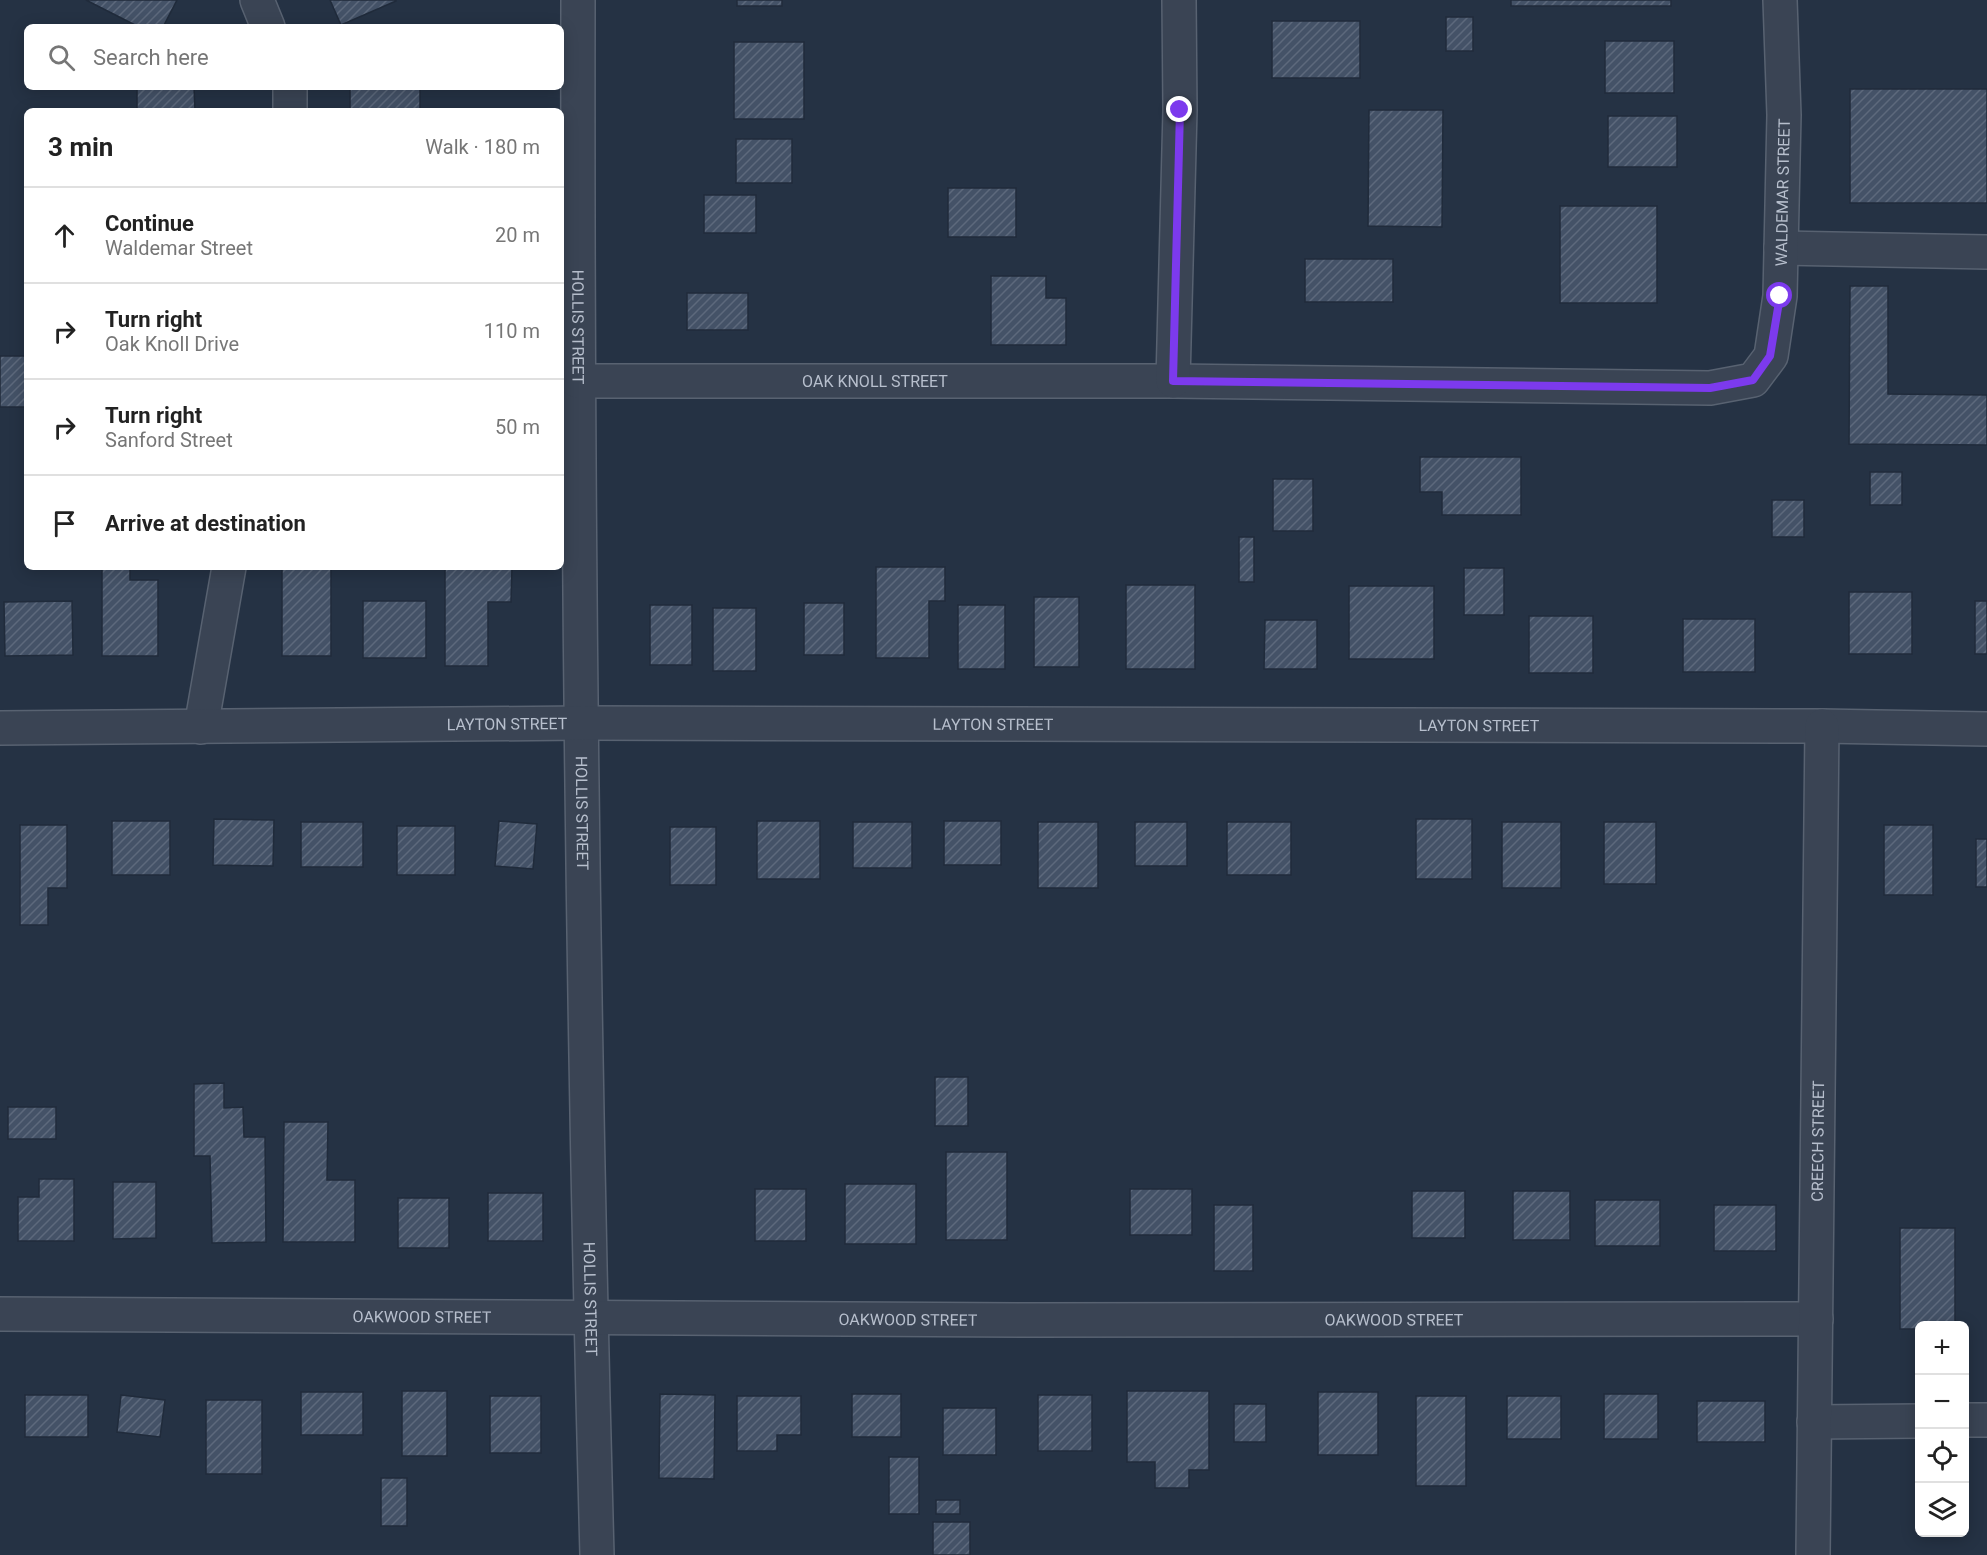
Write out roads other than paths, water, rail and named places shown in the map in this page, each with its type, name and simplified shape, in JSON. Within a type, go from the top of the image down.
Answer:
[{"type":"street","points":[[257,0],[267,24]]},
{"type":"street","name":"HOLLIS STREET","points":[[578,0],[577,381],[591,1316],[597,1555]]},
{"type":"street","points":[[1173,381],[1180,110],[1179,0]]},
{"type":"street","name":"WALDEMAR STREET","points":[[1753,380],[1770,356],[1780,296],[1784,115],[1780,0]]},
{"type":"street","points":[[290,90],[290,108]]},
{"type":"street","points":[[1781,248],[1987,252]]},
{"type":"street","name":"OAK KNOLL STREET","points":[[577,381],[1173,381],[1710,388],[1753,380]]},
{"type":"street","points":[[201,727],[228,570]]},
{"type":"street","name":"LAYTON STREET","points":[[0,728],[582,723],[1822,726],[1987,729]]},
{"type":"street","name":"CREECH STREET","points":[[1813,1555],[1822,726]]},
{"type":"street","name":"OAKWOOD STREET","points":[[0,1314],[1018,1320],[1816,1318]]},
{"type":"street","points":[[1969,1420],[1987,1420]]},
{"type":"street","points":[[1815,1422],[1915,1421]]}]
